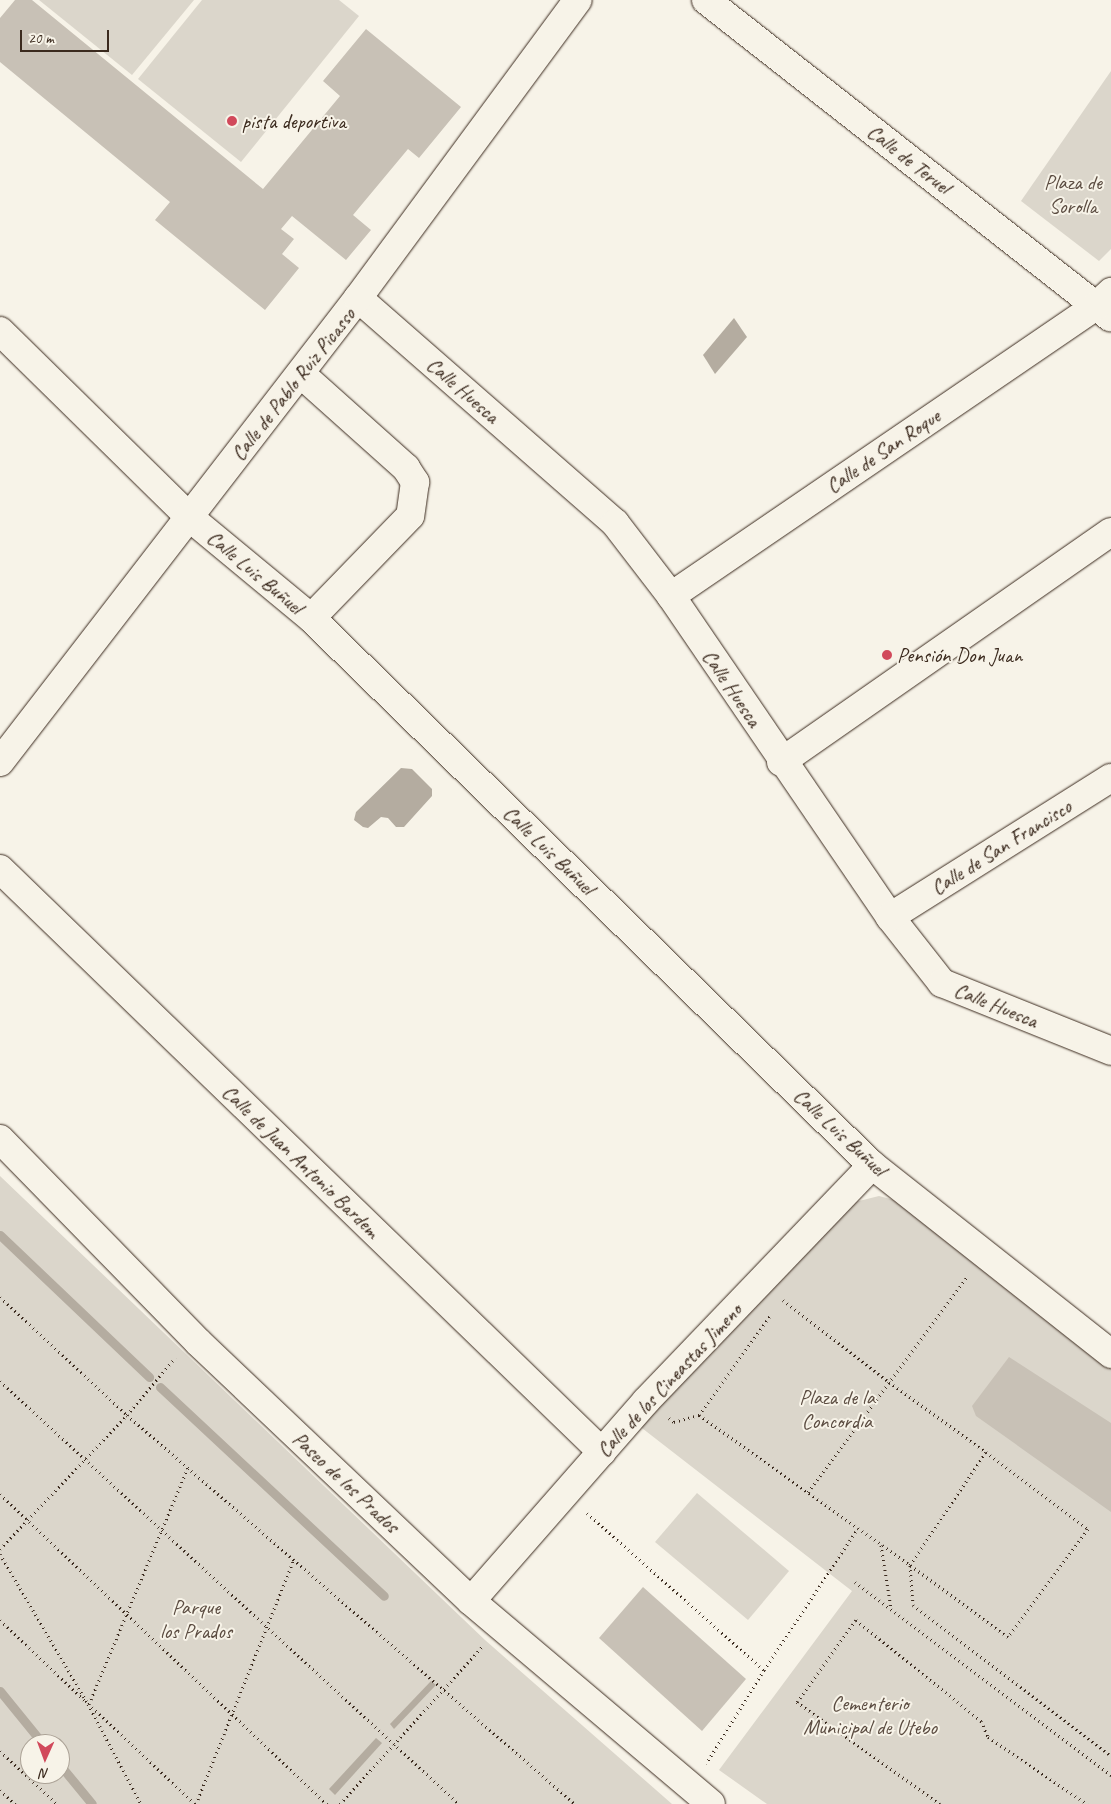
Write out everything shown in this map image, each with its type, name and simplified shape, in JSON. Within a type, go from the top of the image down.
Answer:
[{"type":"street","name":"Calle de Pablo Ruiz Picasso","points":[[0,762],[301,374],[578,0]]},
{"type":"street","name":"Calle de Teruel","points":[[706,0],[1106,305]]},
{"type":"street","name":"Calle Huesca","points":[[358,298],[615,523],[671,596],[781,762],[890,917],[942,983],[1104,1040]]},
{"type":"street","name":"Calle de San Roque","points":[[671,596],[1106,305]]},
{"type":"street","name":"Calle Luis Buñuel","points":[[0,331],[189,517],[312,618],[872,1165],[1111,1354]]},
{"type":"street","points":[[301,374],[406,468],[415,482],[410,516],[312,618]]},
{"type":"street","points":[[781,762],[1111,532]]},
{"type":"street","name":"Calle de San Francisco","points":[[890,917],[1111,778]]},
{"type":"street","name":"Calle de Juan Antonio Bardem","points":[[0,869],[602,1452]]},
{"type":"street","name":"Paseo de los Prados","points":[[0,1139],[198,1342],[471,1601],[711,1804]]},
{"type":"street","name":"Calle de los Cineastas Jimeno","points":[[471,1601],[646,1401],[872,1165]]},
{"type":"path","points":[[808,1492],[968,1276]]},
{"type":"path","points":[[0,1297],[127,1415],[575,1804]]},
{"type":"path","points":[[646,1401],[674,1422],[699,1415],[782,1300],[889,1382],[1088,1529],[1008,1637],[699,1415]]},
{"type":"path","points":[[0,1549],[24,1521],[127,1415],[179,1354]]},
{"type":"path","points":[[0,1380],[459,1804]]},
{"type":"path","points":[[986,1452],[910,1565],[913,1605],[1111,1756]]},
{"type":"path","points":[[88,1704],[163,1532],[188,1467]]},
{"type":"path","points":[[0,1494],[24,1521],[328,1804]]},
{"type":"path","points":[[583,1509],[764,1670]]},
{"type":"path","points":[[705,1766],[764,1670],[858,1528]]},
{"type":"path","points":[[880,1544],[891,1608]]},
{"type":"path","points":[[0,1554],[88,1704],[141,1804]]},
{"type":"path","points":[[0,1620],[196,1804],[233,1716],[294,1559]]},
{"type":"path","points":[[855,1582],[1111,1775]]},
{"type":"path","points":[[940,1804],[797,1702],[856,1620],[981,1721],[988,1736],[1087,1804]]},
{"type":"path","points":[[340,1804],[487,1642]]},
{"type":"path","points":[[0,1751],[57,1804]]},
{"type":"path","points":[[0,1790],[15,1804]]},
{"type":"green space","points":[[39,0],[194,0],[132,75]]},
{"type":"green space","name":"pista deportiva","points":[[202,0],[339,0],[359,16],[241,162],[138,79]]},
{"type":"green space","name":"Plaza de Sorolla","points":[[1111,71],[1111,249],[1099,261],[1021,201]]},
{"type":"green space","name":"Parque los Prados","points":[[0,1176],[485,1640],[672,1804],[0,1804]]},
{"type":"green space","name":"Plaza de la Concordia","points":[[879,1196],[898,1201],[1111,1365],[1111,1804],[767,1804],[719,1770],[852,1591],[638,1425],[855,1202]]},
{"type":"green space","points":[[697,1493],[789,1571],[748,1620],[655,1542]]},
{"type":"shaded area","points":[[734,318],[747,337],[715,374],[703,355]]},
{"type":"shaded area","points":[[401,768],[412,769],[432,789],[432,796],[404,827],[396,827],[388,818],[381,817],[368,828],[363,827],[354,820],[356,812]]},
{"type":"shaded area","points":[[431,1681],[436,1685],[394,1729],[390,1724]]},
{"type":"shaded area","points":[[376,1738],[382,1743],[335,1795],[329,1789]]},
{"type":"building","points":[[15,0],[32,0],[263,189],[340,96],[323,81],[366,29],[461,107],[419,158],[408,149],[353,215],[371,230],[346,260],[292,216],[281,229],[294,239],[282,254],[299,268],[265,310],[155,220],[170,202],[0,62],[0,18]]},
{"type":"building","points":[[1009,1357],[1111,1423],[1111,1512],[976,1416],[972,1406]]},
{"type":"building","points":[[643,1587],[746,1679],[702,1731],[599,1638]]},
{"type":"waterway","points":[[0,1235],[149,1377]]},
{"type":"waterway","points":[[160,1387],[384,1596]]},
{"type":"waterway","points":[[0,1691],[35,1734]]},
{"type":"waterway","points":[[70,1777],[92,1804]]},
{"type":"place","name":"pista deportiva","points":[[232,121]]},
{"type":"place","name":"Pensión Don Juan","points":[[887,655]]},
{"type":"park label","name":"Cementerio Municipal de Utebo","points":[[870,1715]]}]
